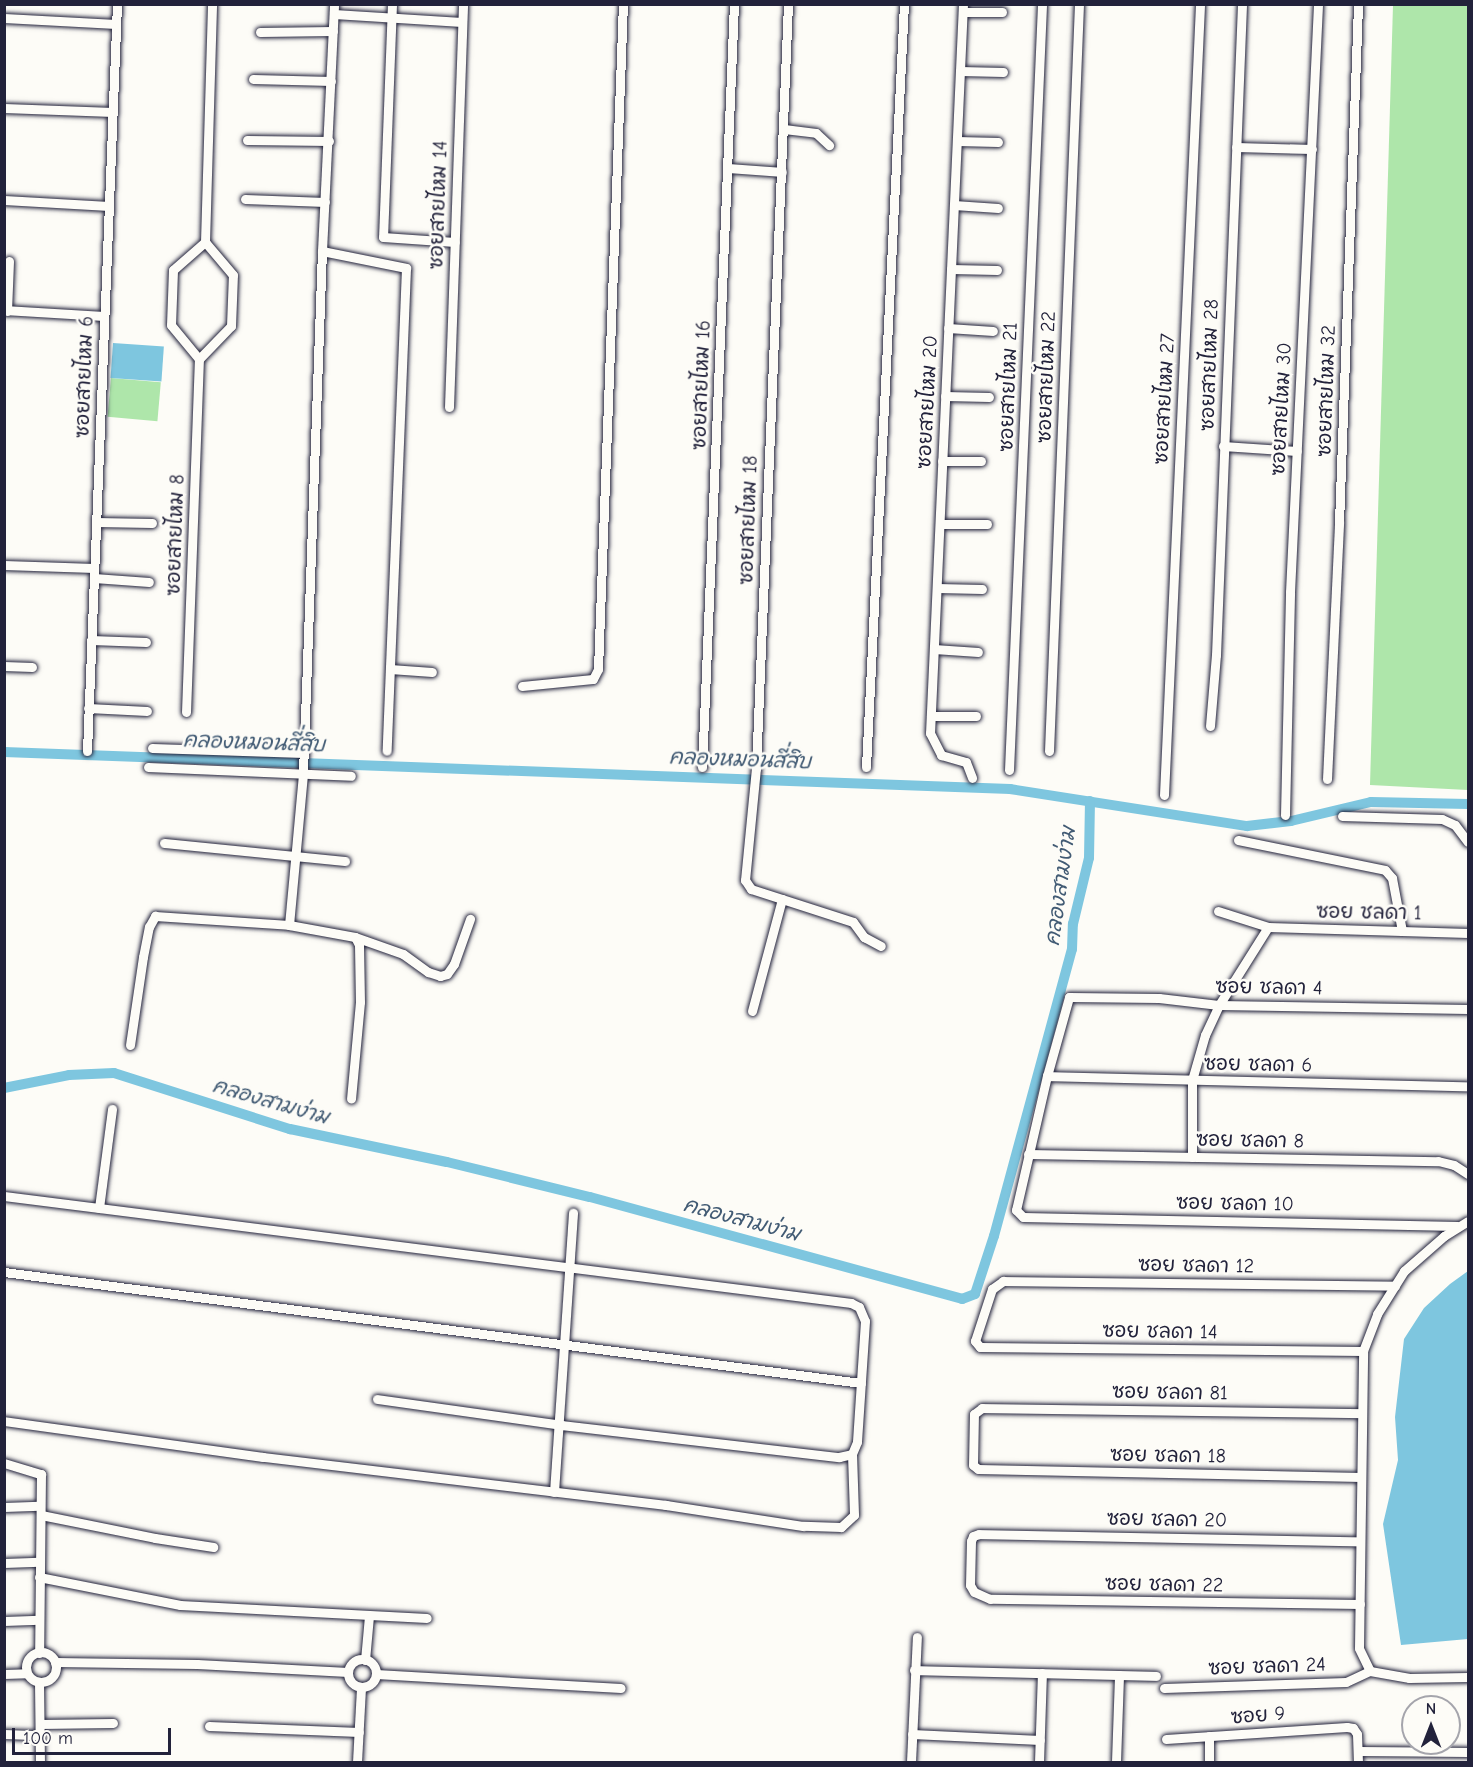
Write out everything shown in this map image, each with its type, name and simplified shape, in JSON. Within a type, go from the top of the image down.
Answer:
[{"type":"street","name":"ซอยสายไหม 6","points":[[87,751],[117,4]]},
{"type":"street","points":[[205,242],[173,270],[171,325],[199,359],[231,326],[233,275],[205,242],[212,4]]},
{"type":"street","points":[[392,4],[383,237],[456,242]]},
{"type":"street","name":"ซอยสายไหม 14","points":[[449,407],[463,4]]},
{"type":"street","points":[[522,686],[593,679],[598,669],[623,4]]},
{"type":"street","name":"ซอยสายไหม 16","points":[[702,767],[729,168],[734,4]]},
{"type":"street","name":"ซอยสายไหม 18","points":[[788,4],[756,768],[745,883],[751,889],[853,922],[864,937],[881,946]]},
{"type":"street","points":[[866,767],[903,4]]},
{"type":"street","name":"ซอยสายไหม 21","points":[[1009,770],[1042,4]]},
{"type":"street","name":"ซอยสายไหม 22","points":[[1049,751],[1079,4]]},
{"type":"street","name":"ซอยสายไหม 27","points":[[1164,795],[1200,4]]},
{"type":"street","name":"ซอยสายไหม 28","points":[[1210,726],[1216,656],[1242,4]]},
{"type":"street","name":"ซอยสายไหม 30","points":[[1285,815],[1290,592],[1318,4]]},
{"type":"street","name":"ซอยสายไหม 32","points":[[1327,779],[1358,4]]},
{"type":"street","points":[[963,8],[1002,12]]},
{"type":"street","name":"ซอยสายไหม 20","points":[[963,8],[930,733],[943,757],[966,762],[972,778]]},
{"type":"street","points":[[289,925],[304,755],[322,251],[334,9],[391,19],[462,22]]},
{"type":"street","points":[[4,18],[117,24]]},
{"type":"street","points":[[260,32],[333,31]]},
{"type":"street","points":[[960,70],[1003,72]]},
{"type":"street","points":[[253,79],[331,81]]},
{"type":"street","points":[[4,108],[113,112]]},
{"type":"street","points":[[784,129],[816,133],[830,145]]},
{"type":"street","points":[[247,140],[328,141]]},
{"type":"street","points":[[957,141],[998,142]]},
{"type":"street","points":[[1236,147],[1312,149]]},
{"type":"street","points":[[729,168],[782,172]]},
{"type":"street","points":[[245,199],[325,202]]},
{"type":"street","points":[[4,200],[109,206]]},
{"type":"street","points":[[954,205],[998,208]]},
{"type":"street","points":[[322,251],[406,268],[387,751]]},
{"type":"street","points":[[9,261],[6,310],[104,316]]},
{"type":"street","points":[[951,269],[997,270]]},
{"type":"street","points":[[948,328],[993,331]]},
{"type":"street","name":"ซอยสายไหม 8","points":[[186,712],[199,359]]},
{"type":"street","points":[[945,396],[989,398]]},
{"type":"street","points":[[1223,447],[1297,451]]},
{"type":"street","points":[[942,461],[981,461]]},
{"type":"street","points":[[96,522],[152,523]]},
{"type":"street","points":[[939,524],[987,524]]},
{"type":"street","points":[[4,565],[94,573],[149,582]]},
{"type":"street","points":[[937,588],[982,589]]},
{"type":"street","points":[[91,640],[146,642]]},
{"type":"street","points":[[934,650],[978,652]]},
{"type":"street","points":[[4,666],[32,667]]},
{"type":"street","points":[[390,669],[432,672]]},
{"type":"street","points":[[88,708],[147,711]]},
{"type":"street","points":[[931,716],[976,716]]},
{"type":"street","points":[[153,747],[304,755]]},
{"type":"street","points":[[148,767],[351,776]]},
{"type":"street","points":[[1342,816],[1442,819],[1455,825],[1468,842]]},
{"type":"street","points":[[1238,840],[1385,870],[1392,878],[1402,931]]},
{"type":"street","points":[[164,843],[296,858],[345,861]]},
{"type":"street","points":[[752,1011],[782,899]]},
{"type":"street","name":"ซอย ชลดา 1","points":[[1218,911],[1268,927],[1468,933]]},
{"type":"street","points":[[130,1045],[143,957],[149,927],[155,916],[289,925],[355,937],[404,954],[428,972],[440,976],[447,974],[454,964],[470,919]]},
{"type":"street","points":[[1192,1157],[1192,1080],[1205,1035],[1219,1005],[1268,927]]},
{"type":"street","points":[[351,1099],[360,1002],[359,945],[355,937]]},
{"type":"street","name":"ซอย ชลดา 4","points":[[1047,1076],[1069,996],[1159,998],[1219,1005],[1468,1009]]},
{"type":"street","points":[[1028,1154],[1047,1076]]},
{"type":"street","name":"ซอย ชลดา 6","points":[[1047,1076],[1468,1086]]},
{"type":"street","points":[[99,1208],[112,1109]]},
{"type":"street","name":"ซอย ชลดา 8","points":[[1028,1154],[1438,1161],[1454,1165],[1468,1174]]},
{"type":"street","name":"ซอย ชลดา 10","points":[[1028,1154],[1016,1210],[1023,1217],[1457,1226]]},
{"type":"street","points":[[4,1196],[851,1303],[859,1307],[866,1321],[857,1442],[852,1454],[854,1515],[841,1527],[803,1526],[554,1492],[263,1457],[4,1421]]},
{"type":"street","points":[[554,1492],[561,1425],[573,1213]]},
{"type":"street","points":[[1468,1221],[1457,1226],[1404,1271],[1377,1314],[1363,1352],[1359,1648],[1370,1671],[1409,1678],[1468,1677]]},
{"type":"street","points":[[4,1272],[861,1383]]},
{"type":"street","name":"ซอย ชลดา 12","points":[[978,1326],[997,1284],[1003,1281],[1395,1286]]},
{"type":"street","name":"ซอย ชลดา 14","points":[[978,1326],[975,1341],[980,1347],[1363,1352]]},
{"type":"street","points":[[377,1399],[561,1425],[839,1457],[852,1454]]},
{"type":"street","name":"ซอย ชลดา 81","points":[[974,1468],[974,1414],[977,1409],[1362,1413]]},
{"type":"street","points":[[4,1463],[41,1474],[39,1653]]},
{"type":"street","name":"ซอย ชลดา 18","points":[[974,1468],[1361,1477]]},
{"type":"street","points":[[4,1507],[40,1511],[155,1538],[213,1546]]},
{"type":"street","name":"ซอย ชลดา 20","points":[[971,1590],[973,1536],[1360,1541]]},
{"type":"street","points":[[4,1563],[39,1562]]},
{"type":"street","points":[[39,1577],[180,1605],[427,1618]]},
{"type":"street","name":"ซอย ชลดา 22","points":[[971,1590],[990,1599],[1360,1604]]},
{"type":"street","points":[[365,1660],[369,1616]]},
{"type":"street","points":[[4,1621],[39,1620]]},
{"type":"street","points":[[911,1762],[917,1637]]},
{"type":"street","points":[[27,1673],[29,1658],[39,1653],[50,1656],[55,1662],[53,1677],[39,1682]]},
{"type":"street","points":[[365,1660],[374,1665],[376,1674],[373,1682],[362,1687],[353,1684],[348,1672],[356,1661],[365,1660]]},
{"type":"street","points":[[55,1662],[197,1664],[348,1672]]},
{"type":"street","points":[[914,1670],[1156,1676]]},
{"type":"street","name":"ซอย ชลดา 24","points":[[1164,1688],[1346,1682],[1370,1671]]},
{"type":"street","points":[[4,1674],[27,1673],[39,1682]]},
{"type":"street","points":[[1039,1762],[1042,1673]]},
{"type":"street","points":[[376,1674],[621,1688]]},
{"type":"street","points":[[1116,1762],[1119,1675]]},
{"type":"street","points":[[39,1682],[40,1762]]},
{"type":"street","points":[[357,1762],[362,1687]]},
{"type":"street","points":[[40,1724],[112,1723]]},
{"type":"street","points":[[209,1726],[359,1732]]},
{"type":"street","name":"ซอย 9","points":[[1166,1739],[1353,1728],[1358,1751]]},
{"type":"street","points":[[4,1734],[40,1735]]},
{"type":"street","points":[[912,1734],[1040,1740]]},
{"type":"street","points":[[1209,1736],[1209,1762]]},
{"type":"street","points":[[1358,1762],[1358,1751],[1468,1752]]},
{"type":"green space","points":[[1393,5],[1468,5],[1468,790],[1370,785]]},
{"type":"green space","points":[[111,378],[161,382],[157,421],[108,417]]},
{"type":"water","points":[[113,343],[164,347],[161,381],[111,378]]},
{"type":"water","points":[[1468,1271],[1468,1639],[1401,1645],[1383,1524],[1398,1460],[1395,1417],[1404,1339],[1424,1308]]},
{"type":"waterway","name":"คลองหมอนสี่สิบ","points":[[4,752],[1010,789],[1247,826],[1291,821],[1371,802],[1468,804]]},
{"type":"waterway","name":"คลองสามง่าม","points":[[4,1088],[69,1075],[114,1073],[290,1129],[447,1162],[590,1197],[962,1299],[975,1294],[994,1236],[1072,949],[1073,924],[1089,858],[1090,801]]}]
